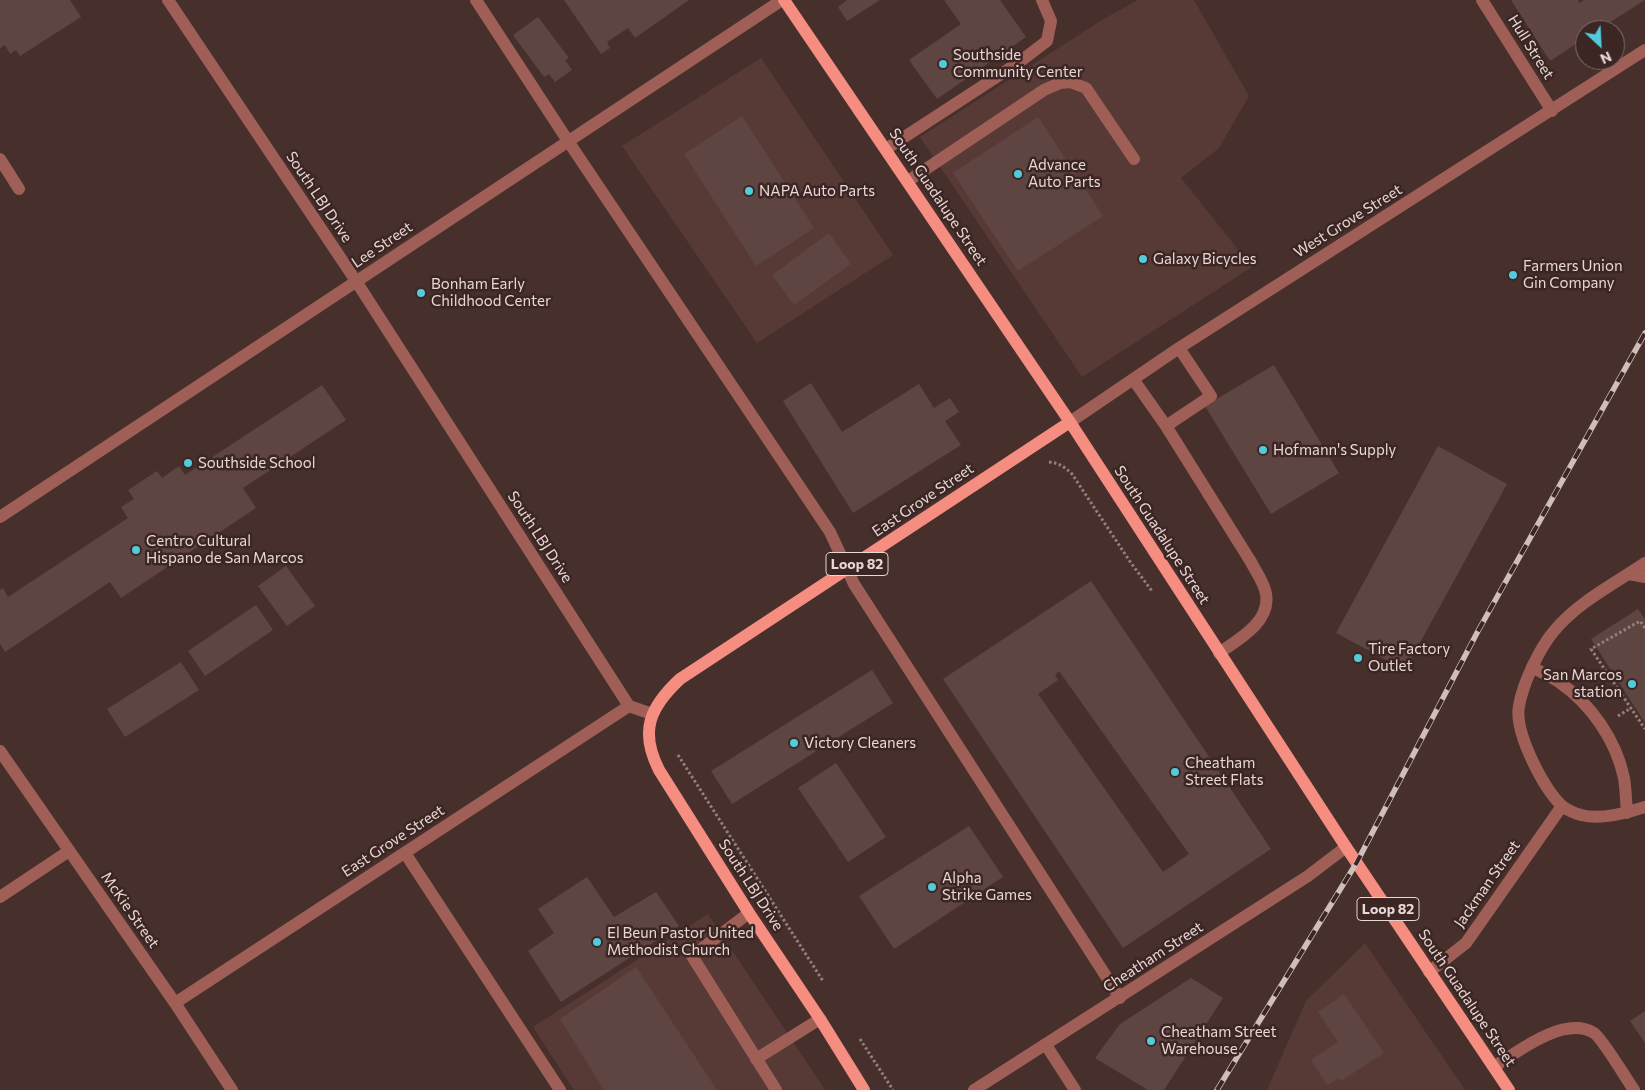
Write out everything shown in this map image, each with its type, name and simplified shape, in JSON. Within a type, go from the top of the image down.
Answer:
[{"type":"main road","name":"South Guadalupe Street","points":[[783,0],[908,181],[1070,422],[1346,847],[1509,1090]]},
{"type":"main road","name":"East Grove Street","points":[[652,714],[659,701],[680,679],[1070,422]]},
{"type":"main road","name":"South LBJ Drive","points":[[652,714],[649,729],[651,754],[655,762],[749,913],[820,1019],[864,1090]]},
{"type":"street","name":"South LBJ Drive","points":[[168,0],[356,281],[629,706]]},
{"type":"street","points":[[476,0],[568,141],[830,532],[854,584],[1120,998]]},
{"type":"street","name":"Lee Street","points":[[0,517],[783,0]]},
{"type":"street","points":[[886,149],[1018,63],[1047,41],[1051,21],[1042,0]]},
{"type":"street","name":"Hull Street","points":[[1482,0],[1552,110]]},
{"type":"street","name":"West Grove Street","points":[[1070,422],[1178,348],[1645,50]]},
{"type":"street","points":[[908,181],[1044,90],[1060,83],[1070,82],[1086,88],[1134,159]]},
{"type":"street","points":[[0,159],[20,189]]},
{"type":"street","points":[[1166,426],[1211,396],[1178,348]]},
{"type":"street","points":[[1133,379],[1166,426],[1251,562],[1266,593],[1267,603],[1263,614],[1242,637],[1219,653]]},
{"type":"street","points":[[1645,563],[1577,608],[1554,631],[1532,667],[1518,708],[1520,727],[1543,780],[1562,806],[1582,815],[1601,816],[1627,813],[1645,807]]},
{"type":"street","points":[[1629,574],[1645,577]]},
{"type":"street","points":[[1532,667],[1560,682],[1580,700],[1602,726],[1613,746],[1624,778],[1627,813]]},
{"type":"street","points":[[629,706],[652,714]]},
{"type":"street","name":"East Grove Street","points":[[175,1003],[629,706]]},
{"type":"street","name":"McKie Street","points":[[0,751],[175,1003],[226,1088]]},
{"type":"street","name":"Jackman Street","points":[[1429,972],[1466,943],[1562,806]]},
{"type":"street","name":"Cheatham Street","points":[[974,1090],[1308,876],[1346,847]]},
{"type":"street","points":[[0,897],[69,851]]},
{"type":"street","points":[[405,853],[560,1090]]},
{"type":"street","points":[[749,913],[692,956],[776,1090]]},
{"type":"street","points":[[756,1058],[820,1019]]},
{"type":"street","points":[[1494,1068],[1532,1042],[1567,1028],[1582,1028],[1596,1034],[1634,1090]]},
{"type":"street","points":[[1046,1045],[1075,1090]]},
{"type":"path","points":[[1645,628],[1640,621],[1591,649],[1645,729]]},
{"type":"shaded area","points":[[1138,0],[1194,0],[1249,96],[1219,148],[1181,178],[1252,267],[1082,377],[920,137],[1102,20]]},
{"type":"shaded area","points":[[761,58],[893,255],[757,343],[622,146]]},
{"type":"shaded area","points":[[708,914],[825,1090],[574,1090],[533,1027]]},
{"type":"shaded area","points":[[1365,943],[1465,1090],[1267,1090],[1306,1001]]},
{"type":"building","points":[[0,0],[70,0],[81,17],[20,56],[16,50],[10,54],[5,45],[0,48]]},
{"type":"building","points":[[564,0],[689,0],[635,38],[628,28],[607,42],[610,48],[601,54]]},
{"type":"building","points":[[847,0],[880,0],[847,21],[838,7]]},
{"type":"building","points":[[944,0],[1000,0],[1026,37],[937,99],[909,60],[961,24]]},
{"type":"building","points":[[1511,0],[1578,0],[1579,3],[1584,0],[1645,0],[1614,20],[1575,20],[1575,45],[1550,61]]},
{"type":"building","points":[[538,17],[569,58],[565,60],[572,70],[555,82],[549,74],[544,77],[513,35]]},
{"type":"building","name":"NAPA Auto Parts","points":[[742,116],[814,228],[756,266],[684,154]]},
{"type":"building","points":[[1038,117],[1103,216],[1018,271],[953,173]]},
{"type":"building","points":[[829,233],[851,264],[794,305],[772,275]]},
{"type":"building","points":[[1274,365],[1339,473],[1271,514],[1205,406]]},
{"type":"building","points":[[811,383],[842,432],[919,384],[934,408],[950,398],[959,412],[945,421],[961,445],[853,513],[783,401]]},
{"type":"building","name":"Centro Cultural Hispano de San Marcos","points":[[322,385],[346,420],[243,488],[256,508],[121,598],[110,582],[5,652],[0,644],[0,590],[3,588],[8,597],[128,518],[121,507],[134,499],[128,490],[157,471],[162,478],[179,466],[185,475]]},
{"type":"building","points":[[1438,446],[1507,484],[1405,670],[1336,633]]},
{"type":"building","points":[[286,566],[315,606],[287,626],[258,586]]},
{"type":"building","name":"Cheatham Street Flats","points":[[1091,581],[1271,849],[1123,948],[943,679]],"holes":[[[1059,671],[1189,854],[1163,872],[1038,694],[1058,680],[1055,675]]]},
{"type":"building","points":[[256,605],[273,630],[205,676],[188,651]]},
{"type":"building","name":"San Marcos station","points":[[1638,609],[1645,619],[1645,723],[1591,639]]},
{"type":"building","points":[[181,662],[199,690],[125,737],[107,709]]},
{"type":"building","points":[[872,670],[893,703],[732,804],[711,771]]},
{"type":"building","points":[[836,763],[886,837],[848,862],[798,788]]},
{"type":"building","name":"Alpha Strike Games","points":[[969,826],[1003,877],[894,949],[859,896]]},
{"type":"building","name":"El Beun Pastor United Methodist Church","points":[[587,877],[614,917],[656,892],[679,926],[561,1002],[528,951],[554,933],[538,909]]},
{"type":"building","points":[[636,967],[717,1090],[604,1090],[560,1019]]},
{"type":"building","name":"Cheatham Street Warehouse","points":[[1191,978],[1223,998],[1164,1090],[1148,1090],[1095,1058],[1120,1024]]},
{"type":"building","points":[[1344,994],[1384,1053],[1341,1081],[1339,1078],[1327,1085],[1311,1060],[1338,1042],[1318,1012]]},
{"type":"building","points":[[1645,1011],[1645,1043],[1630,1021]]},
{"type":"railway","points":[[1217,1090],[1357,862],[1478,631],[1645,333]]},
{"type":"place","name":"Southside Community Center","points":[[943,64]]},
{"type":"place","name":"Advance Auto Parts","points":[[1018,174]]},
{"type":"place","name":"NAPA Auto Parts","points":[[749,191]]},
{"type":"place","name":"Galaxy Bicycles","points":[[1143,259]]},
{"type":"place","name":"Farmers Union Gin Company","points":[[1513,275]]},
{"type":"place","name":"Bonham Early Childhood Center","points":[[421,293]]},
{"type":"place","name":"Hofmann's Supply","points":[[1263,450]]},
{"type":"place","name":"Southside School","points":[[188,463]]},
{"type":"place","name":"Centro Cultural Hispano de San Marcos","points":[[136,550]]},
{"type":"place","name":"Tire Factory Outlet","points":[[1358,658]]},
{"type":"place","name":"San Marcos station","points":[[1632,684]]},
{"type":"place","name":"Victory Cleaners","points":[[794,743]]},
{"type":"place","name":"Cheatham Street Flats","points":[[1175,772]]},
{"type":"place","name":"Alpha Strike Games","points":[[932,887]]},
{"type":"place","name":"El Beun Pastor United Methodist Church","points":[[597,942]]},
{"type":"place","name":"Cheatham Street Warehouse","points":[[1151,1041]]}]
